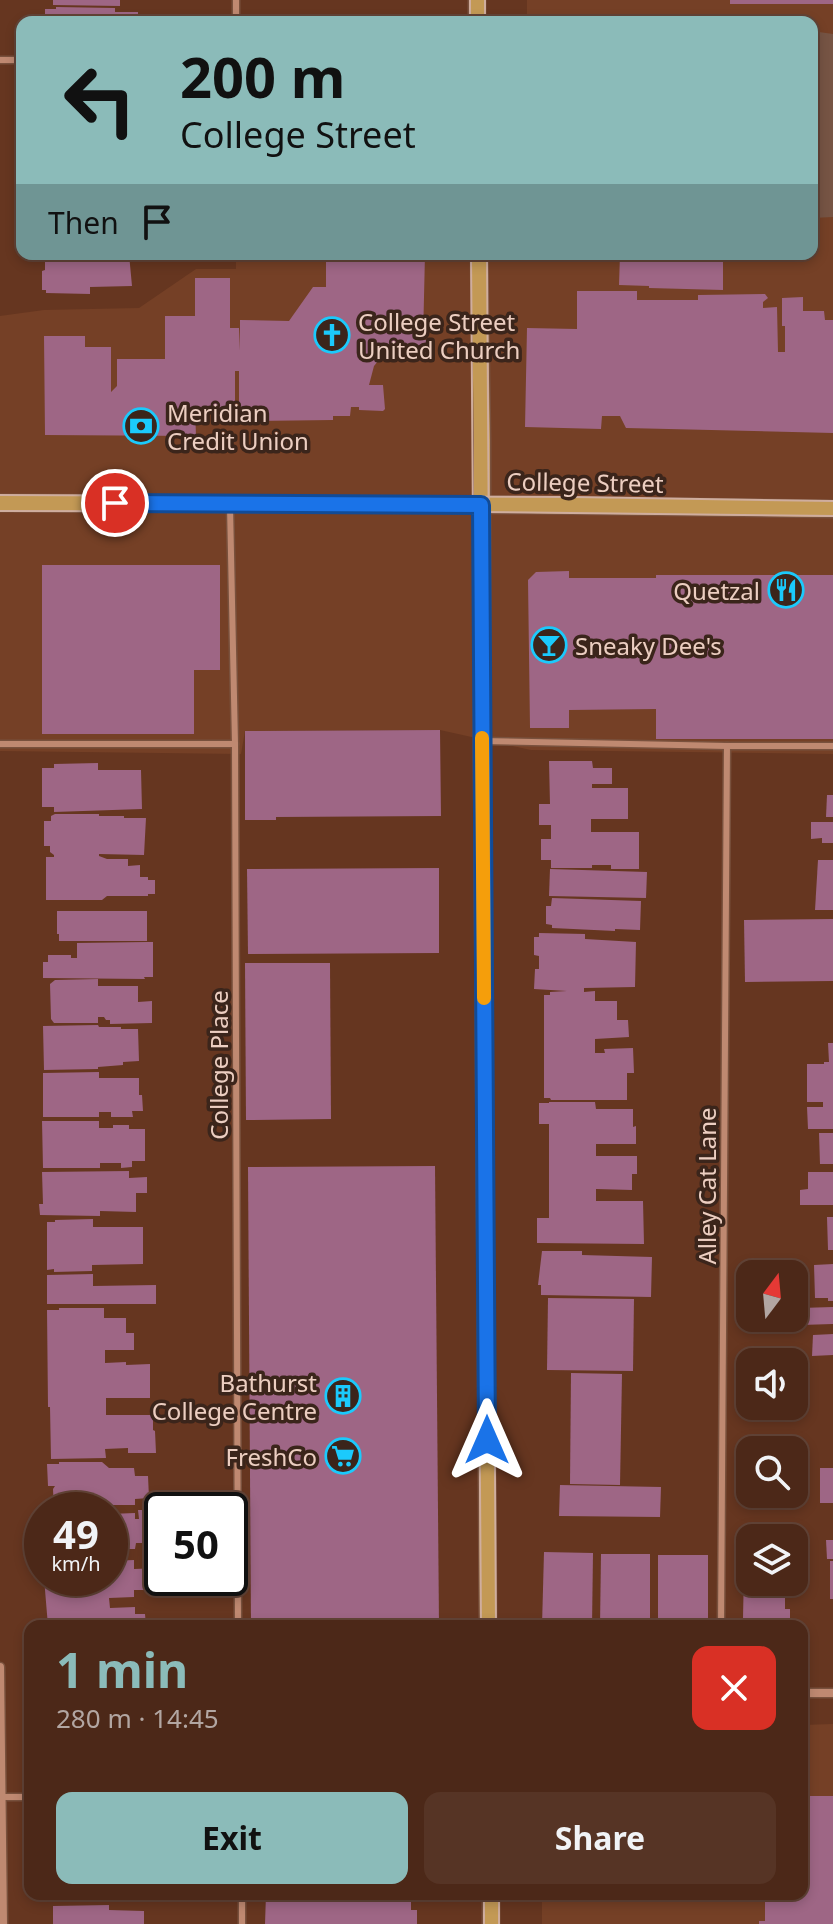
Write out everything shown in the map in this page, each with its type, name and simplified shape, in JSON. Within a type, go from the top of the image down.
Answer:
[{"type":"main road","points":[[479,260],[488,1620]]},
{"type":"main road","name":"College Street","points":[[0,503],[833,509]]},
{"type":"main road","points":[[491,1900],[491,1924]]},
{"type":"street","points":[[0,1667],[3,1924]]},
{"type":"street","points":[[808,1693],[833,1693]]},
{"type":"lane","name":"College Place","points":[[230,504],[235,744],[238,1620]]},
{"type":"lane","points":[[482,741],[833,746]]},
{"type":"lane","points":[[0,744],[235,744]]},
{"type":"lane","name":"Alley Cat Lane","points":[[721,1620],[727,746]]},
{"type":"lane","points":[[2,1797],[24,1797]]},
{"type":"lane","points":[[242,1900],[242,1924]]},
{"type":"shaded area","points":[[527,0],[833,0],[833,754],[531,750],[440,730],[245,731],[241,754],[0,751],[0,316],[44,310],[139,308],[196,269],[236,269],[236,260],[818,260],[818,16],[527,16]]},
{"type":"shaded area","points":[[818,32],[833,34],[833,217],[818,218]]},
{"type":"shaded area","points":[[833,1724],[833,1924],[542,1924],[542,1900],[808,1900],[808,1725]]},
{"type":"building","points":[[53,0],[120,0],[120,6],[53,5]]},
{"type":"building","points":[[730,0],[833,0],[833,4],[730,4]]},
{"type":"building","points":[[115,8],[115,12],[138,12],[138,16],[45,16],[45,9]]},
{"type":"building","points":[[336,15],[409,15],[409,16]]},
{"type":"building","points":[[45,260],[130,260],[132,286],[90,287],[90,294],[46,293],[42,290],[42,271],[45,270]]},
{"type":"building","points":[[326,260],[425,260],[423,340],[430,340],[430,361],[410,360],[410,344],[383,355],[374,366],[369,385],[383,385],[383,411],[351,407],[350,416],[333,416],[333,420],[253,421],[253,417],[239,417],[239,371],[235,371],[235,408],[195,408],[196,436],[45,435],[44,336],[85,336],[85,347],[111,347],[111,392],[117,386],[117,359],[165,359],[165,316],[195,316],[195,278],[230,278],[230,328],[239,328],[240,351],[240,320],[289,321],[313,287],[326,287]]},
{"type":"building","points":[[620,260],[723,260],[723,290],[619,285]]},
{"type":"building","points":[[577,291],[637,291],[637,300],[698,300],[698,295],[765,294],[768,298],[763,302],[763,308],[777,307],[778,352],[785,352],[782,298],[803,297],[803,311],[824,311],[825,320],[833,320],[833,433],[626,428],[620,416],[602,416],[601,429],[525,427],[527,328],[577,329]]},
{"type":"building","points":[[42,565],[220,565],[220,670],[194,670],[194,734],[42,734]]},
{"type":"building","points":[[569,571],[569,578],[833,575],[833,739],[656,739],[656,709],[569,710],[569,728],[530,728],[528,580],[536,572]]},
{"type":"building","points":[[440,730],[441,816],[245,820],[245,731]]},
{"type":"building","points":[[549,761],[592,761],[593,768],[612,768],[612,784],[592,784],[592,788],[628,788],[628,819],[591,819],[591,832],[639,832],[639,869],[611,869],[611,865],[551,868],[551,860],[541,860],[541,839],[551,839],[551,825],[539,825],[539,804],[550,804]]},
{"type":"building","points":[[98,763],[98,770],[141,770],[142,809],[54,812],[54,807],[42,807],[42,768],[54,768],[54,764]]},
{"type":"building","points":[[827,795],[833,795],[833,817],[826,817]]},
{"type":"building","points":[[51,816],[146,818],[144,855],[99,856],[128,859],[128,866],[140,865],[140,877],[155,880],[155,894],[107,896],[102,900],[46,900],[46,857],[54,855],[50,852],[50,846],[44,846],[44,821],[51,821]]},
{"type":"building","points":[[811,822],[833,822],[833,843],[822,843],[822,838],[811,839]]},
{"type":"building","points":[[818,860],[833,860],[833,910],[815,910]]},
{"type":"building","points":[[439,868],[439,953],[248,954],[247,869]]},
{"type":"building","points":[[550,869],[647,872],[646,898],[549,896]]},
{"type":"building","points":[[552,898],[641,901],[640,930],[552,928],[552,925],[546,924],[546,906],[551,906]]},
{"type":"building","points":[[57,911],[147,911],[147,941],[59,941]]},
{"type":"building","points":[[833,919],[833,981],[745,982],[744,920]]},
{"type":"building","points":[[539,933],[585,934],[585,939],[636,942],[635,987],[584,988],[584,992],[595,991],[595,1001],[617,1001],[617,1020],[628,1020],[629,1037],[595,1039],[595,1053],[605,1053],[604,1049],[633,1048],[634,1073],[627,1073],[627,1100],[544,1098],[544,995],[567,991],[534,989],[539,956],[534,955],[534,937],[539,937]]},
{"type":"building","points":[[153,942],[153,977],[43,978],[43,962],[48,962],[48,955],[77,958],[77,943]]},
{"type":"building","points":[[245,963],[330,963],[331,1119],[246,1120]]},
{"type":"building","points":[[98,979],[98,986],[138,986],[138,1002],[152,1001],[152,1023],[110,1024],[110,1020],[98,1017],[98,1023],[54,1023],[51,1019],[50,984],[55,980]]},
{"type":"building","points":[[98,1025],[138,1029],[139,1061],[98,1069],[44,1070],[43,1026]]},
{"type":"building","points":[[828,1043],[833,1043],[833,1129],[808,1129],[807,1107],[823,1107],[823,1102],[807,1102],[807,1064],[829,1062]]},
{"type":"building","points":[[99,1072],[99,1078],[139,1078],[143,1111],[132,1111],[133,1117],[111,1117],[111,1112],[99,1112],[99,1117],[43,1117],[43,1073]]},
{"type":"building","points":[[595,1102],[596,1109],[633,1109],[636,1144],[596,1144],[596,1156],[637,1156],[637,1174],[632,1174],[632,1190],[596,1189],[596,1201],[643,1201],[644,1244],[537,1243],[537,1218],[549,1218],[549,1124],[539,1124],[539,1103]]},
{"type":"building","points":[[42,1121],[99,1121],[99,1128],[129,1125],[129,1129],[145,1129],[145,1161],[132,1161],[132,1167],[121,1168],[121,1163],[100,1163],[100,1168],[43,1168]]},
{"type":"building","points":[[819,1133],[833,1133],[833,1164],[820,1164]]},
{"type":"building","name":"Bathurst College Centre","points":[[435,1166],[439,1620],[251,1620],[248,1167]]},
{"type":"building","points":[[129,1171],[129,1178],[147,1177],[147,1193],[136,1193],[136,1212],[100,1211],[100,1216],[40,1215],[39,1204],[43,1204],[42,1172]]},
{"type":"building","points":[[808,1172],[833,1172],[833,1205],[800,1205],[800,1190],[808,1189]]},
{"type":"building","points":[[827,1217],[833,1217],[833,1250],[828,1250]]},
{"type":"building","points":[[93,1219],[93,1227],[143,1227],[143,1264],[92,1265],[92,1271],[47,1270],[47,1222]]},
{"type":"building","points":[[542,1251],[652,1257],[651,1297],[541,1295],[541,1285],[538,1285]]},
{"type":"building","points":[[833,1264],[833,1301],[815,1298],[814,1265]]},
{"type":"building","points":[[93,1274],[93,1286],[156,1285],[156,1304],[47,1304],[47,1275]]},
{"type":"building","points":[[548,1298],[634,1299],[633,1371],[547,1370]]},
{"type":"building","points":[[833,1307],[833,1324],[808,1325],[808,1308]]},
{"type":"building","points":[[104,1308],[104,1318],[126,1318],[126,1333],[134,1333],[134,1350],[105,1350],[105,1363],[150,1364],[150,1398],[106,1398],[106,1415],[153,1415],[156,1453],[128,1453],[128,1448],[105,1449],[106,1458],[51,1459],[47,1310]]},
{"type":"building","points":[[833,1334],[833,1355],[812,1356],[813,1335]]},
{"type":"building","points":[[571,1373],[622,1374],[620,1485],[570,1484]]},
{"type":"building","points":[[102,1462],[109,1468],[134,1468],[135,1476],[148,1476],[149,1492],[144,1492],[144,1498],[135,1499],[135,1505],[128,1505],[128,1492],[53,1492],[55,1486],[48,1486],[47,1464]]},
{"type":"building","points":[[820,1468],[833,1468],[833,1503],[820,1503]]},
{"type":"building","points":[[560,1485],[661,1487],[660,1517],[559,1516]]},
{"type":"building","points":[[138,1510],[144,1510],[144,1543],[136,1543],[135,1549],[128,1549],[128,1513],[135,1513],[135,1519],[139,1519]]},
{"type":"building","points":[[826,1540],[833,1540],[833,1559],[827,1559]]},
{"type":"building","points":[[544,1552],[593,1553],[592,1620],[542,1620]]},
{"type":"building","points":[[601,1554],[650,1554],[650,1620],[600,1620]]},
{"type":"building","points":[[658,1555],[708,1555],[708,1620],[658,1620]]},
{"type":"building","points":[[128,1560],[134,1560],[134,1569],[144,1569],[144,1590],[134,1590],[134,1597],[109,1598],[110,1608],[135,1607],[135,1614],[145,1614],[146,1620],[48,1620],[46,1596],[128,1596]]},
{"type":"building","points":[[830,1561],[833,1561],[833,1599],[830,1599]]},
{"type":"building","points":[[743,1596],[785,1596],[785,1609],[790,1609],[790,1620],[743,1618]]},
{"type":"building","points":[[808,1796],[833,1796],[833,1924],[759,1924],[759,1921],[765,1921],[765,1900],[808,1900]]},
{"type":"building","points":[[266,1900],[411,1900],[411,1910],[417,1910],[417,1924],[265,1924]]},
{"type":"building","points":[[109,1905],[109,1910],[144,1911],[144,1924],[53,1924],[53,1906]]},
{"type":"tram line","points":[[470,0],[470,16]]},
{"type":"tram line","points":[[485,0],[485,16]]},
{"type":"tram line","points":[[471,260],[481,1620]]},
{"type":"tram line","points":[[487,260],[496,1620]]},
{"type":"tram line","points":[[0,495],[833,501]]},
{"type":"tram line","points":[[0,511],[833,516]]},
{"type":"tram line","points":[[484,1900],[484,1924]]},
{"type":"tram line","points":[[499,1900],[499,1924]]},
{"type":"slow traffic","points":[[482,738],[484,998]]},
{"type":"place","name":"College Street United Church","points":[[332,335]]},
{"type":"place","name":"Meridian Credit Union","points":[[141,426]]},
{"type":"place","name":"Quetzal","points":[[786,590]]},
{"type":"place","name":"Sneaky Dee's","points":[[549,645]]},
{"type":"place","name":"Bathurst College Centre","points":[[343,1396]]},
{"type":"place","name":"FreshCo","points":[[343,1456]]},
{"type":"route","points":[[115,503],[481,505],[487,1440]]}]
